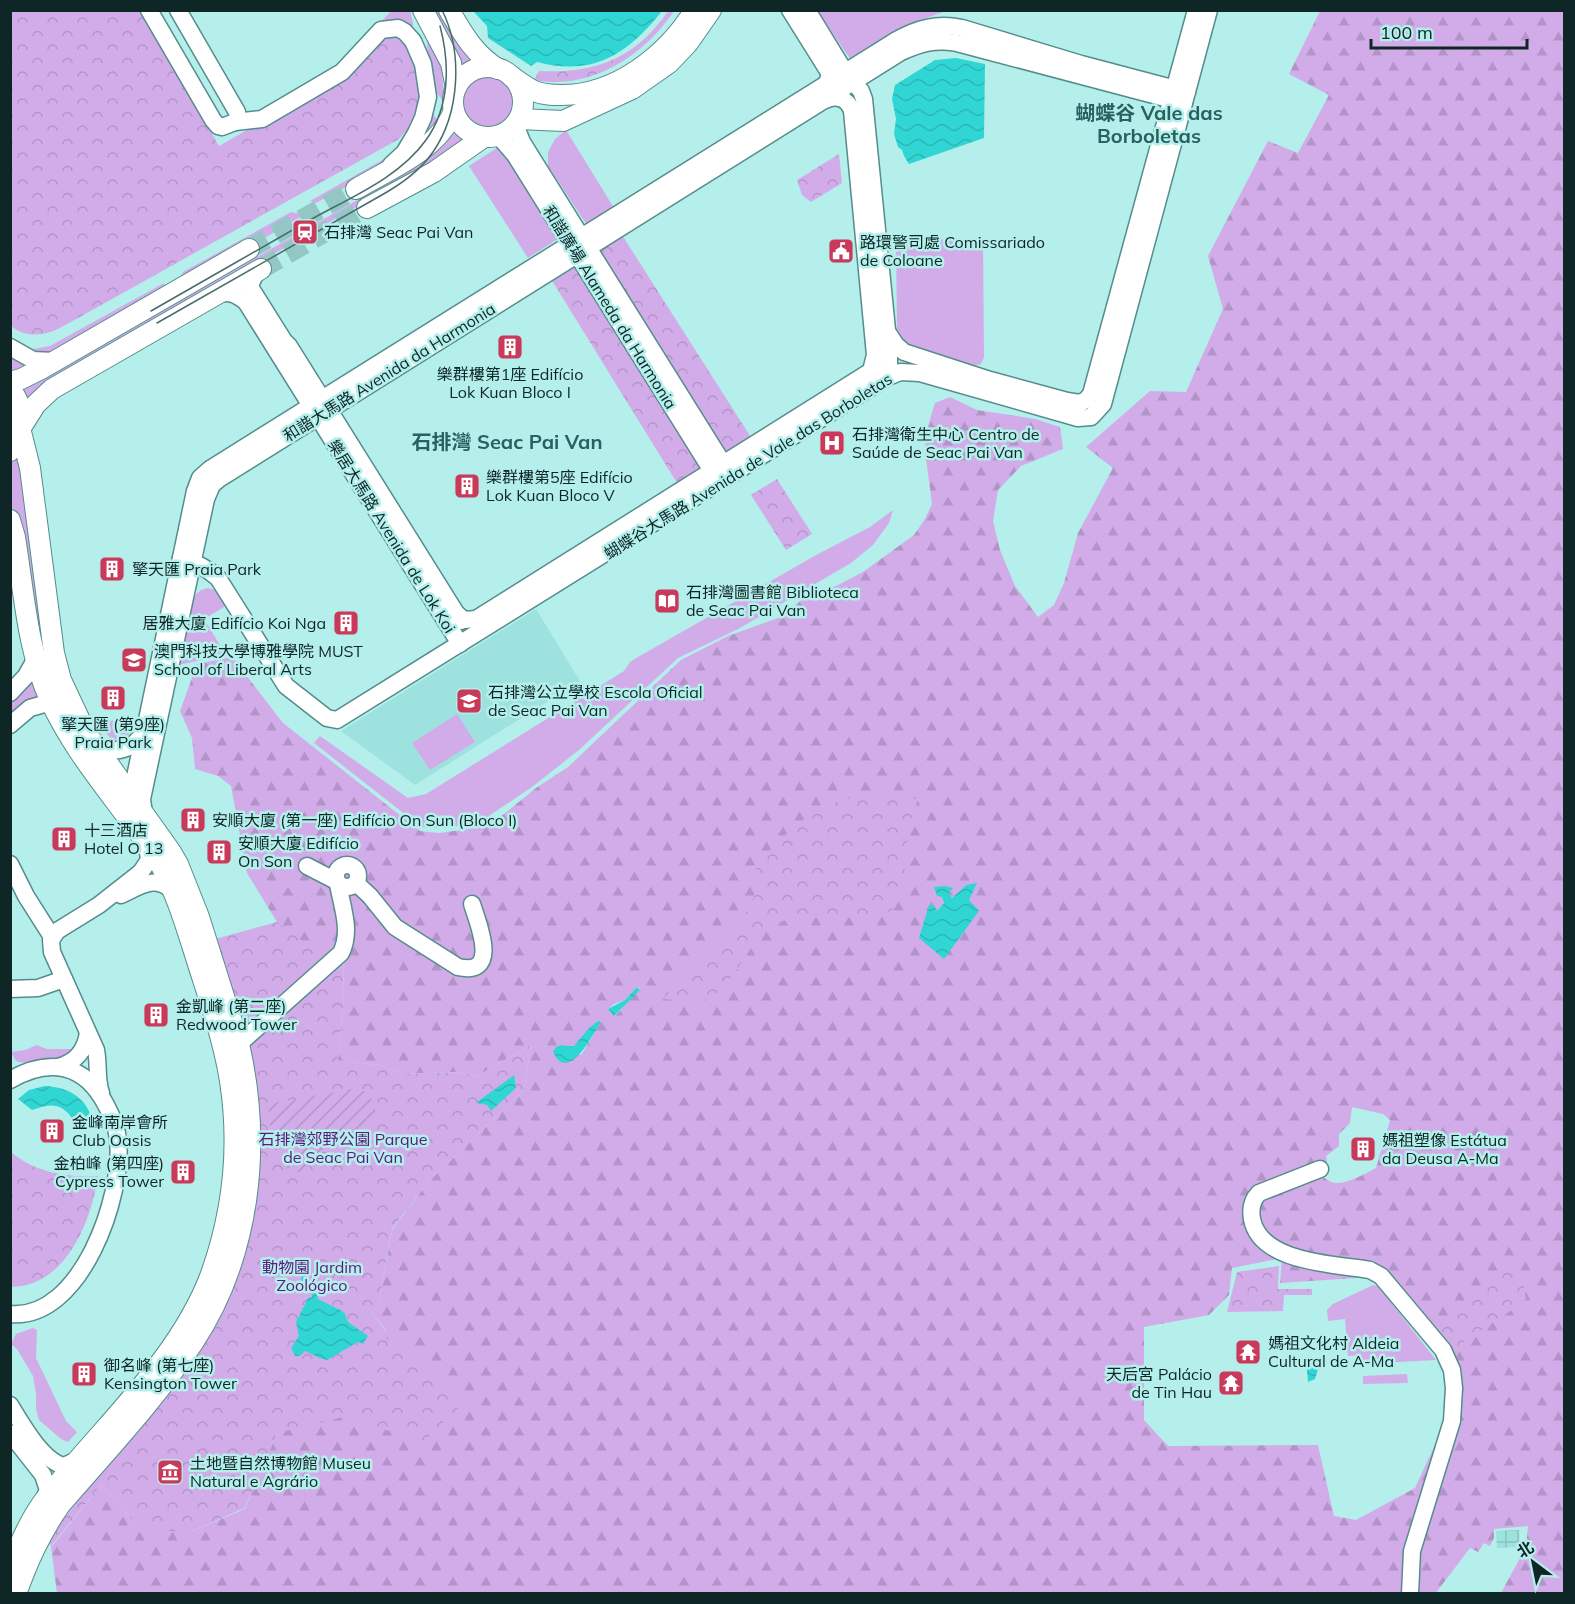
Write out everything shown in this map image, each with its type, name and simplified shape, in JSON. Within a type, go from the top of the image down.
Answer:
[{"type":"main road","points":[[356,189],[433,142],[454,111],[456,88],[451,63],[423,10]]},
{"type":"main road","points":[[449,10],[471,46],[481,57],[535,91],[549,95],[580,94],[626,77],[650,61],[673,39],[694,10]]},
{"type":"main road","points":[[517,121],[563,121],[632,89],[669,63],[688,43],[711,10]]},
{"type":"main road","points":[[454,111],[469,132],[489,136],[502,134],[517,121],[522,110],[521,91],[504,72],[478,69],[469,73],[456,88]]},
{"type":"main road","points":[[367,208],[434,172],[489,136]]},
{"type":"main road","points":[[10,382],[30,375],[54,362],[249,249]]},
{"type":"main road","points":[[10,451],[36,404],[52,389],[259,271]]},
{"type":"main road","points":[[10,389],[19,402],[22,414],[21,429],[30,468],[54,653],[61,680],[71,705],[90,740],[131,796],[147,845],[158,860],[174,893],[200,972],[230,1078],[235,1154],[231,1197],[211,1272],[193,1313],[166,1353],[42,1504],[23,1537],[10,1567]]},
{"type":"main road","points":[[10,520],[34,660],[51,702],[80,753],[107,790],[171,852],[189,889],[239,1044],[249,1119],[249,1175],[241,1228],[221,1292],[193,1342],[174,1368],[46,1525],[28,1559],[16,1593]]},
{"type":"main road","points":[[107,790],[121,797],[131,796]]},
{"type":"street","points":[[149,10],[214,123],[222,127],[235,122],[261,119],[342,72],[381,30],[398,28],[405,32],[413,41],[423,64],[428,98],[420,126],[411,143],[404,153],[380,175]]},
{"type":"street","points":[[178,10],[237,112],[238,117],[235,122]]},
{"type":"street","points":[[790,10],[830,74],[826,92]]},
{"type":"street","points":[[807,10],[849,77],[861,91],[865,106],[890,362],[881,381]]},
{"type":"street","name":"蝴蝶谷大馬路 Avenida de Vale das Borboletas","points":[[457,614],[464,620],[476,619],[721,473],[897,373],[912,371],[1078,418],[1091,417],[1103,404],[1179,96],[1196,10]]},
{"type":"street","name":"蝴蝶谷大馬路 Avenida de Vale das Borboletas","points":[[886,330],[900,349],[921,358],[1067,401],[1080,403],[1086,400],[1091,394],[1179,96],[1209,10]]},
{"type":"street","name":"和諧大馬路 Avenida da Harmonia","points":[[131,796],[145,728],[187,560],[207,493],[219,479],[320,408],[826,92],[915,30],[950,25],[1179,96]]},
{"type":"street","points":[[165,38],[187,26]]},
{"type":"street","name":"和諧大馬路 Avenida da Harmonia","points":[[849,77],[875,69],[902,52],[924,42],[946,41],[1179,96]]},
{"type":"street","points":[[865,106],[867,82],[875,69]]},
{"type":"street","name":"蝴蝶谷大馬路 Avenida de Vale das Borboletas","points":[[187,560],[210,570],[218,578],[286,686],[325,717],[332,720],[342,718],[466,641],[869,373],[874,364],[875,355],[852,111],[847,101],[842,98],[830,98],[826,92]]},
{"type":"street","name":"和諧廣場 Alameda da Harmonia","points":[[517,121],[522,142],[579,246]]},
{"type":"street","name":"和諧廣場 Alameda da Harmonia","points":[[489,136],[510,147],[579,246],[721,473]]},
{"type":"street","name":"樂居大馬路 Avenida de Lok Koi","points":[[259,271],[250,285],[252,290],[320,408],[466,641]]},
{"type":"street","name":"樂居大馬路 Avenida de Lok Koi","points":[[217,295],[223,292],[232,293],[246,302],[320,408],[457,614],[466,641]]},
{"type":"street","points":[[10,348],[33,360],[54,362]]},
{"type":"street","name":"和諧大馬路 Avenida da Harmonia","points":[[137,818],[184,602],[187,560]]},
{"type":"street","points":[[184,602],[191,588],[206,582],[221,586],[227,591]]},
{"type":"street","points":[[10,693],[26,676],[34,660]]},
{"type":"street","points":[[10,725],[30,708],[51,702],[61,680]]},
{"type":"street","points":[[90,740],[106,750],[126,749],[141,737],[145,728]]},
{"type":"street","points":[[131,796],[146,782]]},
{"type":"street","points":[[99,905],[146,866],[149,860],[147,845]]},
{"type":"street","points":[[10,864],[26,896],[52,937],[52,952],[96,1053],[96,1076],[102,1097]]},
{"type":"street","points":[[239,1044],[341,953],[346,943],[347,932],[335,874],[339,867],[349,865],[357,872],[356,883],[370,896],[395,927],[458,967],[476,965],[481,961],[485,950],[472,904]]},
{"type":"street","points":[[307,866],[337,882]]},
{"type":"street","points":[[52,937],[59,929],[99,905],[148,883],[163,883],[174,893]]},
{"type":"street","points":[[10,989],[38,988],[64,979]]},
{"type":"street","points":[[13,1077],[35,1069],[58,1067],[73,1060],[86,1044],[88,1033]]},
{"type":"street","points":[[13,1315],[36,1310],[62,1293],[82,1270],[99,1239],[111,1199],[119,1151],[113,1118],[94,1085],[80,1074],[58,1067]]},
{"type":"street","points":[[1320,1169],[1259,1193],[1255,1197],[1251,1208],[1252,1221],[1263,1241],[1276,1251],[1291,1257],[1370,1270],[1381,1276],[1443,1350],[1452,1370],[1454,1388],[1452,1420],[1412,1551],[1410,1593]]},
{"type":"street","points":[[10,1405],[38,1446],[54,1462],[64,1466],[79,1460]]},
{"type":"street","points":[[10,1433],[43,1475],[48,1490],[42,1504]]},
{"type":"shaded area","name":"石排灣公立學校 Escola Oficial de Seac Pai Van","points":[[536,609],[580,681],[415,785],[341,731]]},
{"type":"shaded area","points":[[1519,1530],[1520,1547],[1497,1548],[1496,1531]]},
{"type":"green space","points":[[10,11],[142,11],[219,146],[341,77],[380,37],[396,34],[412,52],[422,86],[420,106],[412,124],[399,139],[60,328],[48,333],[28,334],[11,326]]},
{"type":"green space","points":[[391,11],[410,11],[413,23],[412,34],[380,23]]},
{"type":"green space","points":[[429,11],[442,11],[479,63],[460,75]]},
{"type":"green space","points":[[668,11],[674,11],[662,27],[631,56],[614,66],[595,75],[575,80],[555,82],[534,80],[539,71],[579,70],[613,60],[642,41]]},
{"type":"green space","points":[[817,11],[946,11],[921,20],[851,60]]},
{"type":"green space","points":[[820,11],[848,11],[852,15],[831,29]]},
{"type":"green space","points":[[1320,11],[1564,11],[1564,1593],[1501,1593],[1526,1547],[1528,1526],[1494,1529],[1494,1538],[1490,1546],[1484,1543],[1478,1552],[1470,1548],[1435,1594],[57,1594],[48,1538],[52,1546],[101,1485],[136,1524],[192,1531],[245,1509],[277,1433],[383,1336],[385,1329],[372,1313],[379,1303],[392,1230],[428,1182],[524,1090],[531,1045],[477,1076],[458,1072],[403,1074],[381,1065],[338,1061],[344,994],[343,952],[299,940],[277,922],[247,873],[231,786],[218,776],[195,769],[192,738],[180,711],[197,664],[232,657],[283,723],[420,831],[439,833],[477,828],[499,818],[536,788],[568,767],[681,660],[728,636],[778,618],[808,595],[836,586],[863,572],[914,535],[932,504],[925,451],[927,429],[935,403],[950,397],[977,410],[1035,419],[1060,427],[1063,449],[1021,466],[998,490],[993,521],[1000,550],[1015,586],[1038,617],[1054,605],[1064,583],[1078,533],[1113,468],[1086,447],[1150,391],[1186,392],[1223,309],[1208,256],[1268,141],[1298,153],[1329,95],[1289,74]],"holes":[[[966,885],[969,900],[919,938],[934,909],[937,912],[944,903],[942,896],[952,889],[949,893],[952,898]],[[637,987],[640,988],[615,1016],[608,1009],[625,1000]],[[584,1034],[594,1034],[581,1055],[569,1047],[580,1041]],[[1352,1107],[1383,1114],[1390,1120],[1376,1168],[1354,1179],[1338,1183],[1325,1178],[1320,1170],[1327,1164],[1326,1156],[1339,1146],[1339,1134],[1350,1123]],[[1282,1258],[1280,1283],[1372,1277],[1443,1360],[1447,1383],[1445,1423],[1415,1488],[1356,1520],[1334,1516],[1318,1445],[1168,1446],[1144,1420],[1144,1327],[1209,1315],[1229,1295],[1232,1268]]]},
{"type":"green space","points":[[427,39],[441,64],[445,104],[434,89],[428,61]]},
{"type":"green space","points":[[489,74],[500,76],[509,82],[515,91],[517,102],[515,113],[509,122],[500,128],[489,130],[478,128],[469,122],[463,113],[461,102],[463,91],[469,82],[478,76]]},
{"type":"green space","points":[[430,110],[438,121],[412,147],[382,168],[349,186],[316,203],[310,201],[398,151]]},
{"type":"green space","points":[[453,126],[460,134],[472,141],[40,387],[27,401],[17,385],[36,382],[421,164]]},
{"type":"green space","points":[[566,130],[614,208],[587,225],[548,166],[548,152],[555,139]]},
{"type":"green space","points":[[500,146],[559,238],[528,258],[469,166]]},
{"type":"green space","points":[[839,154],[842,183],[811,202],[802,195],[797,180]]},
{"type":"green space","points":[[291,212],[302,216],[266,237],[258,236],[178,283],[183,272]]},
{"type":"green space","points":[[622,235],[752,439],[725,455],[597,251]]},
{"type":"green space","points":[[896,239],[983,240],[984,357],[981,364],[975,366],[904,343],[897,330]]},
{"type":"green space","points":[[577,262],[703,467],[677,483],[551,279]]},
{"type":"green space","points":[[164,283],[164,288],[30,371],[11,373],[10,347],[33,349],[50,346]]},
{"type":"green space","points":[[21,449],[48,672],[46,674],[15,515],[11,506],[11,461]]},
{"type":"green space","points":[[777,479],[812,534],[786,550],[751,495]]},
{"type":"green space","points":[[893,510],[889,523],[873,545],[851,563],[740,628],[678,658],[579,750],[532,787],[483,820],[448,828],[421,827],[314,743],[320,736],[408,798],[426,794],[624,671],[630,662],[638,657],[818,554],[870,527]]},
{"type":"green space","points":[[208,588],[218,591],[229,604],[204,619],[226,655],[178,665],[190,600],[201,590]]},
{"type":"green space","points":[[32,678],[42,697],[21,704],[11,713],[10,701]]},
{"type":"green space","points":[[457,714],[475,742],[430,770],[412,743]]},
{"type":"green space","points":[[115,720],[117,729],[132,728],[129,734],[119,742],[111,739],[98,723]]},
{"type":"green space","points":[[885,796],[918,799],[909,826],[902,896],[892,910],[877,918],[826,917],[782,921],[757,939],[724,989],[700,1002],[663,999],[748,910],[754,893],[757,865],[784,836],[815,812],[843,799]]},
{"type":"green space","name":"石排灣郊野公園 Parque de Seac Pai Van","points":[[277,922],[301,940],[343,951],[344,994],[338,1061],[381,1065],[403,1074],[458,1072],[477,1076],[531,1045],[524,1090],[428,1182],[392,1229],[379,1303],[372,1313],[385,1330],[383,1336],[414,1357],[461,1405],[422,1443],[348,1416],[277,1433],[245,1508],[192,1531],[158,1531],[136,1524],[101,1485],[51,1546],[48,1538],[187,1367],[215,1328],[231,1295],[239,1267],[254,1106],[252,1061],[215,939]]},
{"type":"green space","points":[[37,1045],[47,1049],[76,1049],[65,1057],[39,1063],[16,1061],[11,1052]]},
{"type":"green space","points":[[352,1089],[364,1091],[374,1102],[375,1115],[372,1126],[356,1139],[322,1152],[313,1158],[303,1174],[288,1169],[274,1148],[268,1104]]},
{"type":"green space","points":[[11,1152],[41,1169],[63,1175],[98,1176],[95,1194],[82,1231],[61,1264],[47,1276],[30,1284],[11,1287]]},
{"type":"green space","points":[[1279,1266],[1278,1289],[1312,1289],[1312,1295],[1284,1295],[1283,1311],[1227,1312],[1237,1272]]},
{"type":"green space","points":[[1513,1272],[1524,1287],[1526,1299],[1450,1351],[1433,1330],[1491,1278],[1499,1273]]},
{"type":"green space","points":[[1373,1285],[1378,1286],[1436,1360],[1362,1364],[1361,1355],[1348,1356],[1345,1319],[1328,1321],[1327,1310],[1333,1304]]},
{"type":"green space","points":[[33,1328],[37,1330],[36,1358],[66,1421],[77,1432],[68,1442],[61,1439],[39,1420],[33,1376],[17,1349],[11,1344],[16,1334]]},
{"type":"green space","points":[[1407,1374],[1408,1383],[1363,1384],[1363,1376]]},
{"type":"water","points":[[473,11],[662,11],[636,39],[608,58],[592,64],[575,66],[557,66],[537,62],[531,66],[488,38],[487,26]]},
{"type":"water","points":[[956,58],[985,64],[984,138],[909,164],[898,147],[894,134],[896,119],[892,99],[895,85],[935,60]]},
{"type":"water","points":[[977,883],[969,900],[979,911],[944,959],[919,938],[929,905],[934,905],[937,911],[944,903],[942,897],[937,896],[934,887],[953,888],[949,893],[952,898],[966,885]]},
{"type":"water","points":[[637,987],[640,990],[614,1016],[608,1009],[625,1000]]},
{"type":"water","points":[[598,1021],[601,1022],[580,1054],[566,1063],[559,1061],[553,1052],[555,1049],[559,1046],[574,1046]]},
{"type":"water","points":[[514,1075],[516,1088],[491,1111],[487,1105],[477,1103],[477,1102]]},
{"type":"water","points":[[45,1086],[62,1089],[76,1096],[87,1108],[93,1124],[74,1121],[65,1110],[56,1106],[50,1105],[32,1110],[18,1099],[29,1090]]},
{"type":"water","points":[[303,1274],[309,1282],[315,1284],[318,1299],[344,1312],[348,1322],[368,1336],[363,1344],[358,1342],[327,1360],[305,1351],[300,1356],[295,1356],[291,1348],[299,1336],[296,1322],[308,1298],[312,1297],[311,1286],[303,1288],[301,1278]]},
{"type":"water","points":[[1306,1359],[1316,1363],[1318,1369],[1315,1379],[1308,1382]]},
{"type":"tunnel","points":[[249,249],[356,189]]},
{"type":"tunnel","points":[[261,269],[367,208]]},
{"type":"tram line","points":[[157,323],[387,192],[422,165],[433,152],[449,119],[456,82],[453,44],[442,10]]},
{"type":"tram line","points":[[151,311],[372,186],[388,176],[415,153],[434,127],[444,99],[446,70],[440,26]]},
{"type":"place","name":"石排灣 Seac Pai Van","points":[[305,232]]},
{"type":"place","name":"路環警司處 Comissariado de Coloane","points":[[841,251]]},
{"type":"place","name":"樂群樓第1座 Edifício Lok Kuan Bloco I","points":[[510,347]]},
{"type":"place","name":"石排灣衛生中心 Centro de Saúde de Seac Pai Van","points":[[832,443]]},
{"type":"place","name":"樂群樓第5座 Edifício Lok Kuan Bloco V","points":[[467,486]]},
{"type":"place","name":"擎天匯 Praia Park","points":[[112,569]]},
{"type":"place","name":"石排灣圖書館 Biblioteca de Seac Pai Van","points":[[667,601]]},
{"type":"place","name":"居雅大廈 Edifício Koi Nga","points":[[346,623]]},
{"type":"place","name":"澳門科技大學博雅學院 MUST School of Liberal Arts","points":[[134,660]]},
{"type":"place","name":"擎天匯 (第9座) Praia Park","points":[[113,698]]},
{"type":"place","name":"石排灣公立學校 Escola Oficial de Seac Pai Van","points":[[469,701]]},
{"type":"place","name":"安順大廈 (第一座) Edifício On Sun (Bloco I)","points":[[193,820]]},
{"type":"place","name":"十三酒店 Hotel O 13","points":[[64,839]]},
{"type":"place","name":"安順大廈 Edifício On Son","points":[[219,852]]},
{"type":"place","name":"金凱峰 (第二座) Redwood Tower","points":[[156,1015]]},
{"type":"place","name":"金峰南岸會所 Club Oasis","points":[[52,1131]]},
{"type":"place","name":"媽祖塑像 Estátua da Deusa A-Ma","points":[[1363,1149]]},
{"type":"place","name":"金柏峰 (第四座) Cypress Tower","points":[[183,1172]]},
{"type":"place","name":"媽祖文化村 Aldeia Cultural de A-Ma","points":[[1248,1352]]},
{"type":"place","name":"御名峰 (第七座) Kensington Tower","points":[[84,1374]]},
{"type":"place","name":"天后宮 Palácio de Tin Hau","points":[[1231,1383]]},
{"type":"place","name":"土地暨自然博物館 Museu Natural e Agrário","points":[[170,1472]]},
{"type":"district","name":"蝴蝶谷 Vale das Borboletas","points":[[1149,124]]},
{"type":"district","name":"石排灣 Seac Pai Van","points":[[507,441]]},
{"type":"park label","name":"動物園 Jardim Zoológico","points":[[312,1276]]}]
